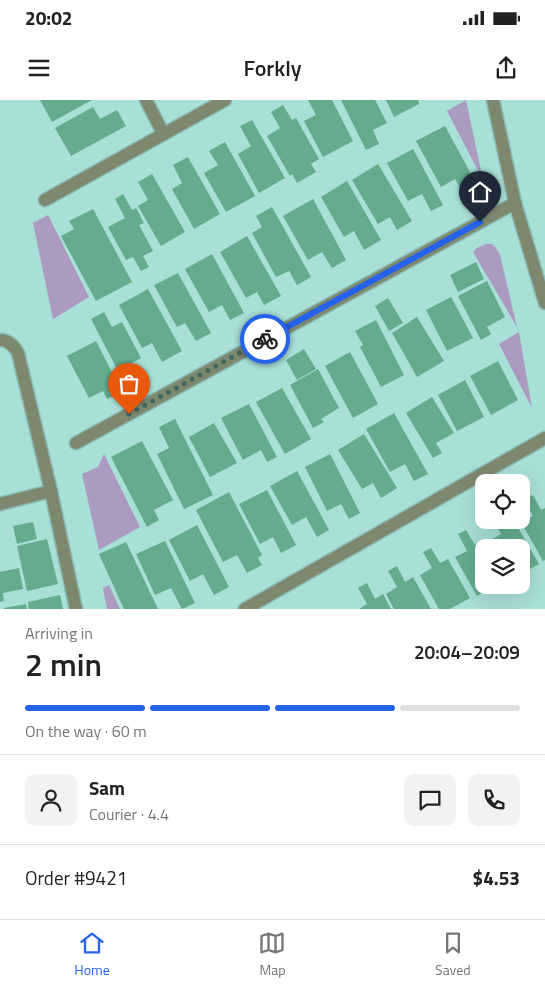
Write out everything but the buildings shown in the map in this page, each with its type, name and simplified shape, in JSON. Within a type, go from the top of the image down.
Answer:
[{"type":"street","points":[[146,100],[163,133]]},
{"type":"street","points":[[45,200],[224,100]]},
{"type":"street","points":[[493,100],[515,203],[545,303]]},
{"type":"street","points":[[76,442],[515,203]]},
{"type":"street","points":[[0,340],[12,344],[18,354],[51,491],[76,609]]},
{"type":"street","points":[[245,609],[545,438]]},
{"type":"street","points":[[0,504],[51,491]]},
{"type":"shaded area","points":[[466,100],[483,180],[447,111]]},
{"type":"shaded area","points":[[48,215],[89,297],[53,319],[33,223]]},
{"type":"shaded area","points":[[486,244],[492,244],[500,255],[517,327],[473,252]]},
{"type":"shaded area","points":[[519,332],[532,408],[499,344]]},
{"type":"shaded area","points":[[104,454],[140,527],[99,550],[82,474],[98,467]]},
{"type":"shaded area","points":[[109,585],[120,609],[107,609],[103,588]]},
{"type":"way so far","points":[[129,414],[265,339]]},
{"type":"route","points":[[265,339],[480,222]]}]
